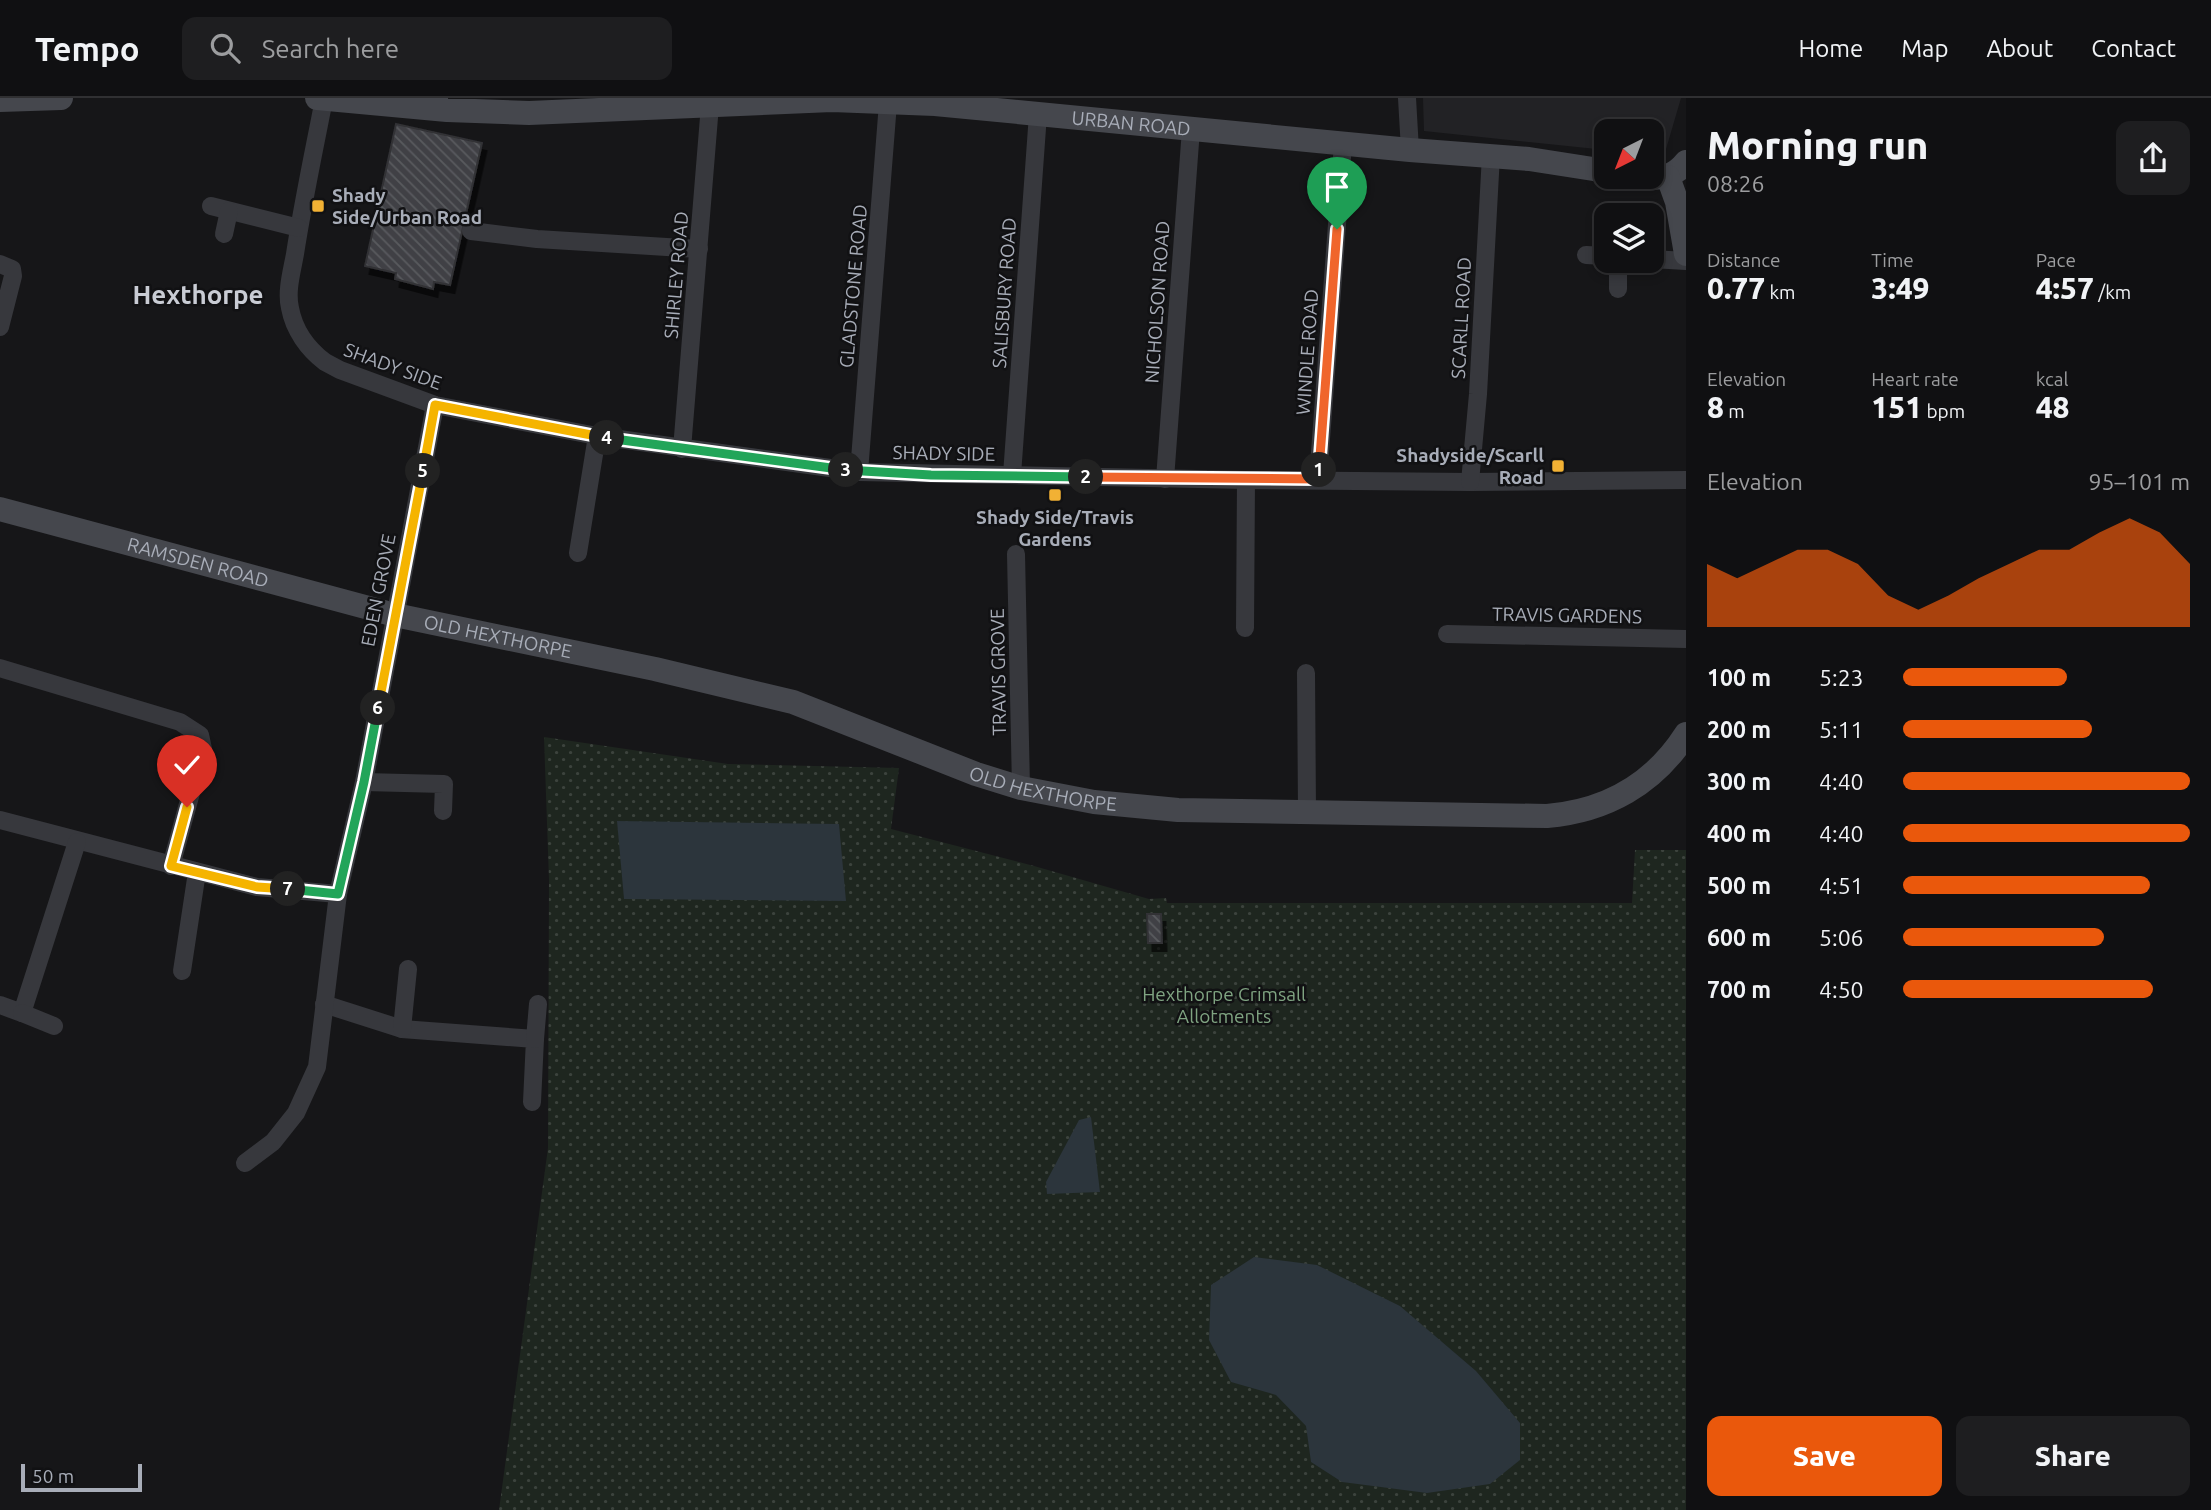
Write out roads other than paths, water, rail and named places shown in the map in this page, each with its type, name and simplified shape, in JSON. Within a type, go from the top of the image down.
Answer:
[{"type":"street","points":[[0,100],[61,98]]},
{"type":"street","points":[[1407,98],[1410,150]]},
{"type":"street","name":"URBAN ROAD","points":[[321,99],[447,110],[529,113],[831,99],[888,103],[935,101],[1038,114],[1343,144],[1491,155],[1594,169]]},
{"type":"street","name":"SHADY SIDE","points":[[321,99],[289,291],[289,308],[297,330],[311,351],[340,370],[435,405],[597,436],[859,472],[1246,480],[1686,480]]},
{"type":"street","name":"GLADSTONE ROAD","points":[[859,472],[888,103]]},
{"type":"street","name":"SHIRLEY ROAD","points":[[682,449],[710,104]]},
{"type":"street","name":"SALISBURY ROAD","points":[[1013,475],[1038,114]]},
{"type":"street","name":"NICHOLSON ROAD","points":[[1165,479],[1191,129]]},
{"type":"street","name":"WINDLE ROAD","points":[[1318,479],[1343,144]]},
{"type":"street","name":"SCARLL ROAD","points":[[1470,482],[1478,394],[1491,155]]},
{"type":"street","points":[[1677,170],[1676,202],[1686,254]]},
{"type":"street","points":[[211,206],[299,228]]},
{"type":"street","points":[[224,234],[229,211]]},
{"type":"street","points":[[471,231],[547,240],[699,248]]},
{"type":"street","points":[[1586,256],[1594,256]]},
{"type":"street","points":[[1664,260],[1686,261]]},
{"type":"street","points":[[0,327],[13,276],[6,266]]},
{"type":"street","points":[[1618,273],[1618,289]]},
{"type":"street","name":"EDEN GROVE","points":[[245,1163],[274,1142],[296,1113],[317,1067],[338,894],[364,782],[435,405]]},
{"type":"street","points":[[578,553],[597,436]]},
{"type":"street","points":[[1245,628],[1246,480]]},
{"type":"street","name":"RAMSDEN ROAD","points":[[0,509],[395,615]]},
{"type":"street","name":"TRAVIS GROVE","points":[[1016,555],[1021,788]]},
{"type":"street","name":"OLD HEXTHORPE","points":[[395,615],[655,669],[793,702],[955,766],[1021,788],[1094,802],[1144,808],[1547,816],[1574,813],[1634,788],[1656,771],[1686,734]]},
{"type":"street","name":"TRAVIS GARDENS","points":[[1447,634],[1686,639]]},
{"type":"street","points":[[0,668],[180,722],[200,734],[203,749],[171,866]]},
{"type":"street","points":[[1306,673],[1307,811]]},
{"type":"street","points":[[364,782],[444,784],[443,811]]},
{"type":"street","points":[[0,820],[257,887],[338,894]]},
{"type":"street","points":[[22,1013],[77,842]]},
{"type":"street","points":[[182,971],[197,872]]},
{"type":"street","points":[[402,1029],[408,968]]},
{"type":"street","points":[[324,1004],[402,1029],[536,1040]]},
{"type":"street","points":[[532,1102],[538,1004]]},
{"type":"street","points":[[0,1005],[54,1026]]},
{"type":"place","name":"Shady Side/Urban Road","points":[[318,206]]},
{"type":"place","name":"Shadyside/Scarll Road","points":[[1558,466]]},
{"type":"place","name":"Shady Side/Travis Gardens","points":[[1055,495]]},
{"type":"district","name":"Hexthorpe","points":[[198,294]]},
{"type":"park label","name":"Hexthorpe Crimsall Allotments","points":[[1224,1005]]}]
